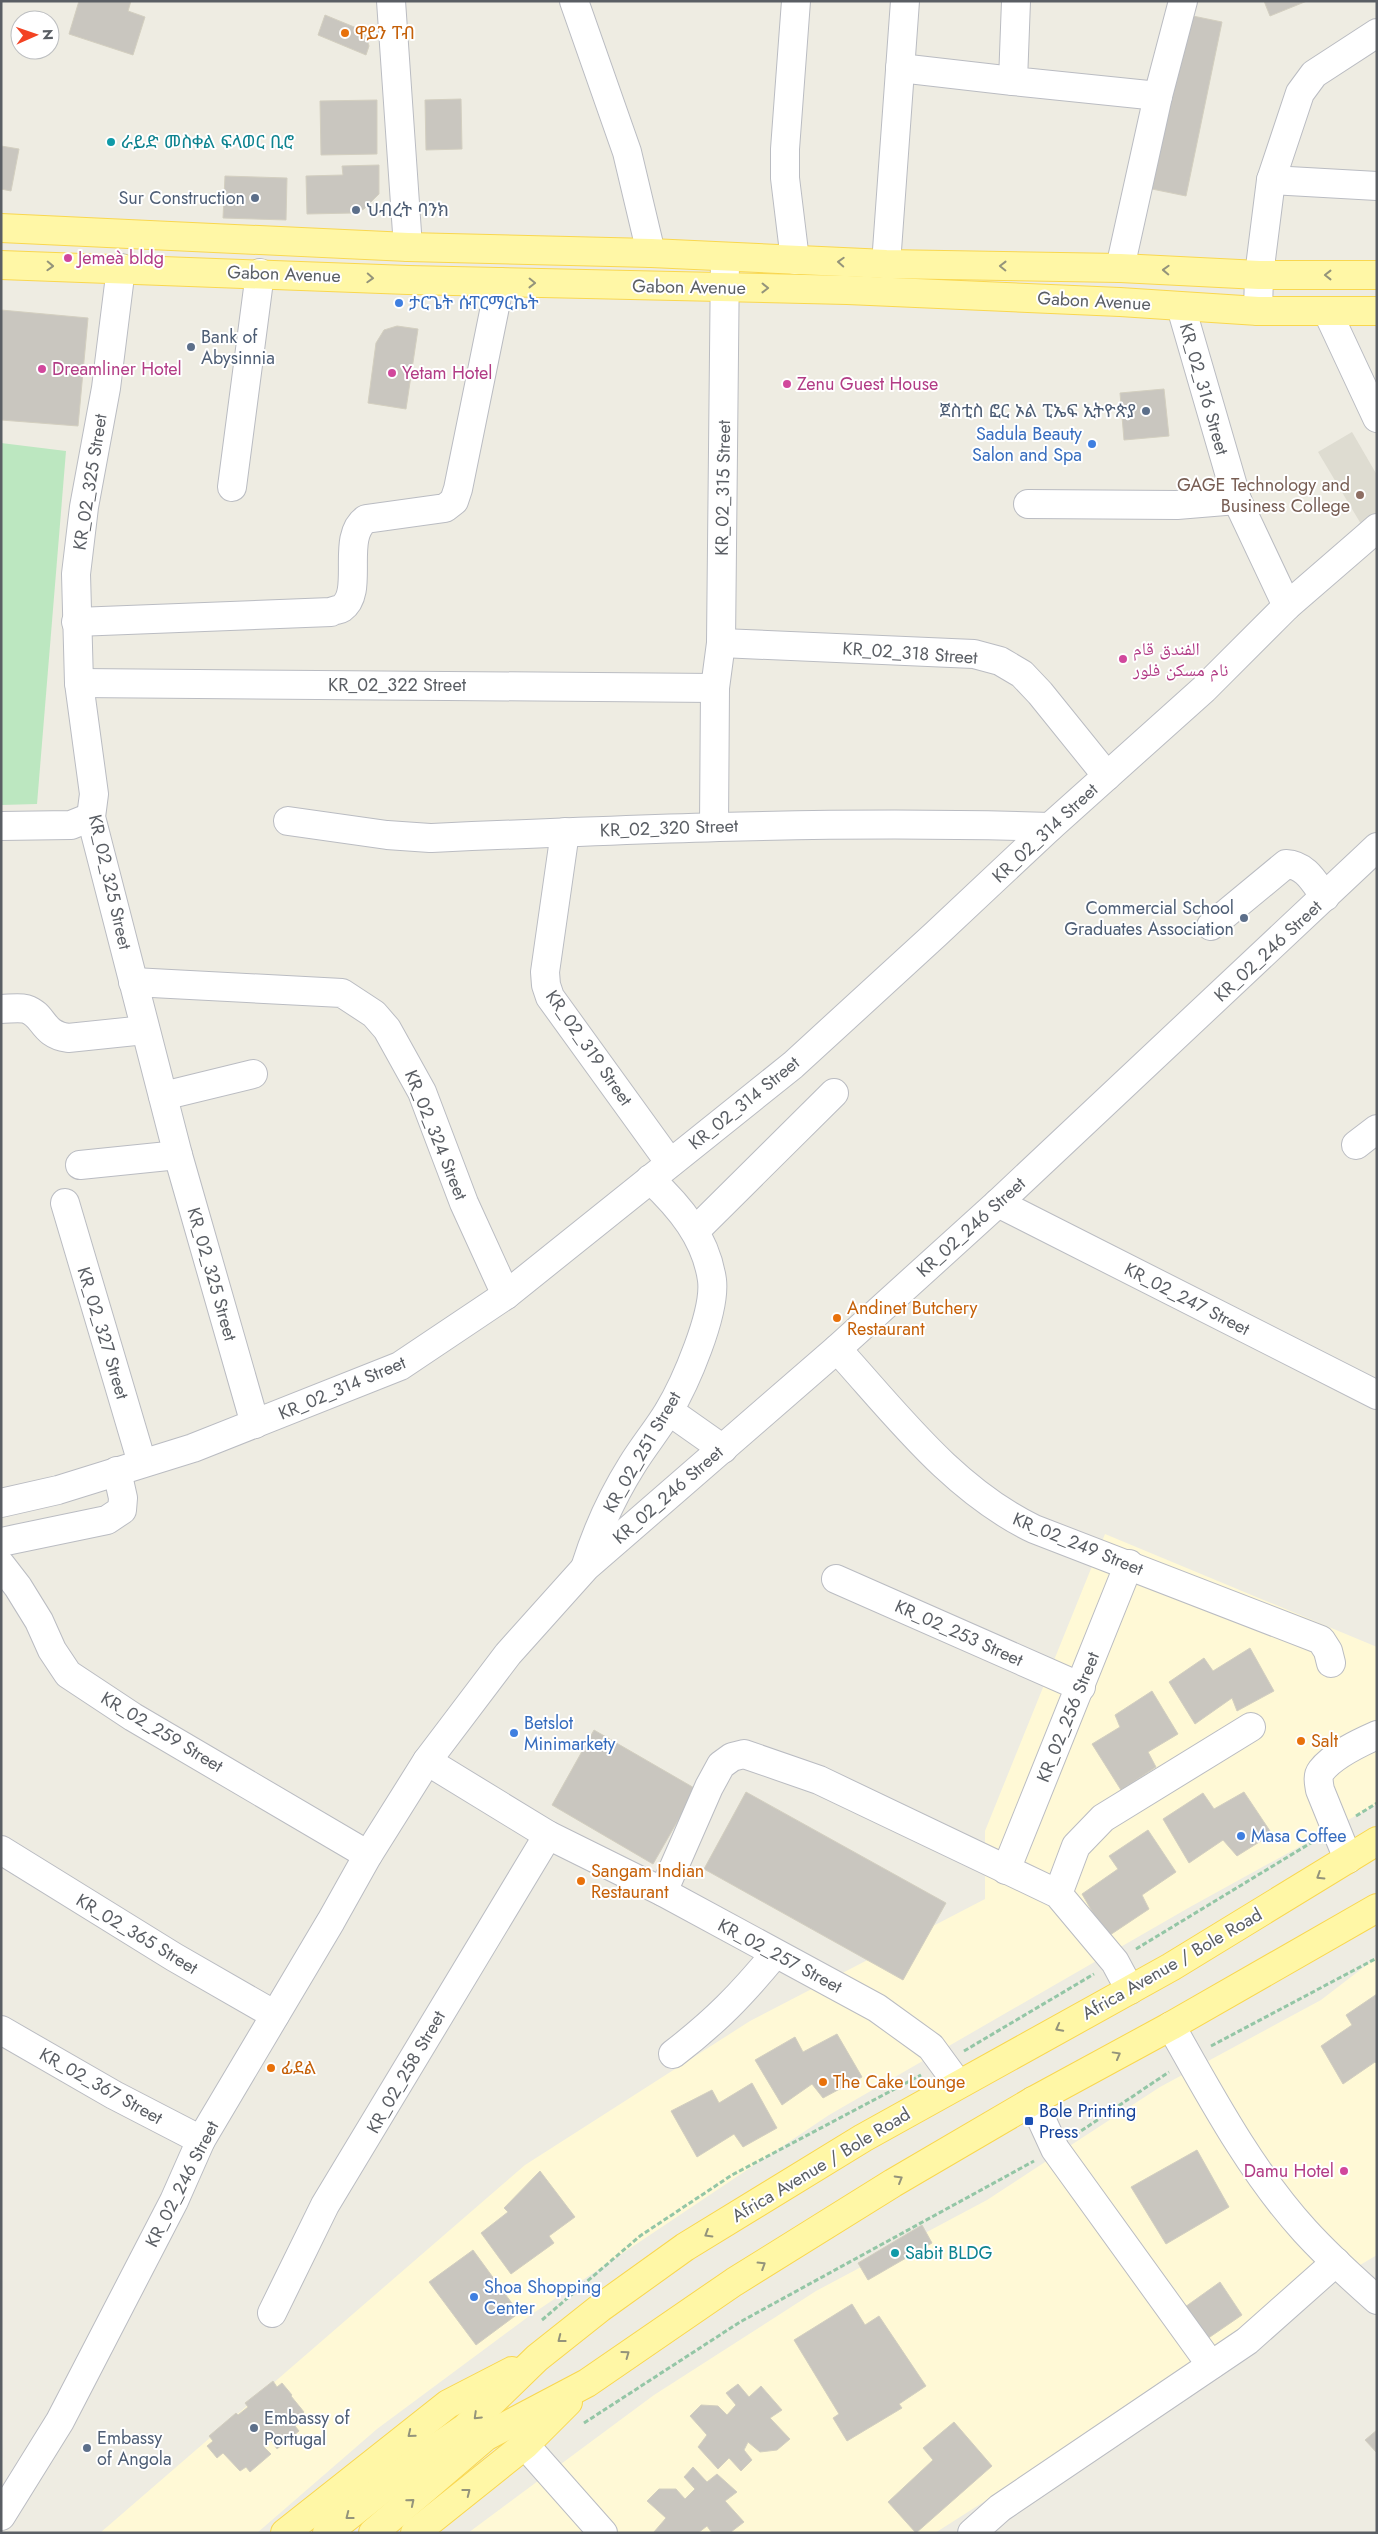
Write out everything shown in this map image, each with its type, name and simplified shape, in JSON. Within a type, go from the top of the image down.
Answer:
[{"type":"main road","name":"Gabon Avenue","points":[[1,228],[408,247],[652,254],[886,264],[1120,268],[1259,274],[1377,275]]},
{"type":"main road","name":"Gabon Avenue","points":[[1,265],[500,282],[725,287],[1110,301],[1258,311],[1377,311]]},
{"type":"main road","name":"Africa Avenue / Bole Road","points":[[328,2533],[420,2459],[465,2428],[537,2358],[600,2308],[685,2248],[863,2138],[1238,1928],[1377,1841]]},
{"type":"main road","points":[[373,2533],[485,2437],[586,2383],[734,2282],[892,2183],[1033,2101],[1375,1914]]},
{"type":"main road","name":"Africa Avenue / Bole Road","points":[[285,2533],[448,2404],[537,2358]]},
{"type":"main road","points":[[415,2533],[525,2445],[586,2383]]},
{"type":"street","points":[[391,1],[408,247]]},
{"type":"street","points":[[574,1],[627,152],[652,254]]},
{"type":"street","points":[[795,260],[785,169],[796,1]]},
{"type":"street","points":[[886,264],[905,1]]},
{"type":"street","points":[[1013,80],[1016,1]]},
{"type":"street","points":[[1120,268],[1158,96],[1183,1]]},
{"type":"street","points":[[1258,311],[1259,274],[1271,180],[1300,93],[1314,74],[1377,33]]},
{"type":"street","points":[[900,68],[1158,96]]},
{"type":"street","points":[[1271,180],[1377,186]]},
{"type":"street","name":"KR_02_315 Street","points":[[714,826],[715,688],[721,643],[725,257]]},
{"type":"street","name":"KR_02_325 Street","points":[[121,268],[106,388],[84,507],[76,574],[79,683],[94,794],[91,817],[178,1155],[256,1424]]},
{"type":"street","points":[[232,488],[260,273]]},
{"type":"street","points":[[76,622],[331,612],[342,608],[350,597],[355,537],[358,524],[366,519],[445,508],[454,501],[500,282]]},
{"type":"street","name":"KR_02_316 Street","points":[[1181,307],[1237,500],[1287,606]]},
{"type":"street","points":[[1327,311],[1377,418]]},
{"type":"street","points":[[1028,504],[1177,505],[1237,500]]},
{"type":"street","name":"KR_02_314 Street","points":[[1,1503],[58,1490],[193,1448],[400,1366],[506,1296],[793,1065],[1050,826],[1204,689],[1287,606],[1377,528]]},
{"type":"street","name":"KR_02_318 Street","points":[[721,643],[974,654],[1000,661],[1022,674],[1107,776]]},
{"type":"street","name":"KR_02_322 Street","points":[[79,683],[715,688]]},
{"type":"street","points":[[1,826],[71,825],[91,817]]},
{"type":"street","name":"KR_02_320 Street","points":[[288,821],[387,835],[430,838],[714,826],[981,824],[1050,826]]},
{"type":"street","name":"KR_02_319 Street","points":[[565,832],[545,972],[546,985],[550,997],[660,1171]]},
{"type":"street","name":"KR_02_246 Street","points":[[1,2516],[60,2421],[174,2201],[201,2140],[368,1855],[427,1761],[508,1654],[586,1567],[837,1349],[998,1203],[1377,848]]},
{"type":"street","points":[[1211,926],[1286,864],[1296,864],[1303,868],[1325,897]]},
{"type":"street","name":"KR_02_324 Street","points":[[133,982],[342,993],[374,1014],[391,1036],[422,1092],[464,1203],[506,1296]]},
{"type":"street","points":[[1,1009],[27,1010],[35,1015],[49,1032],[56,1036],[68,1038],[145,1030]]},
{"type":"street","points":[[163,1096],[253,1074]]},
{"type":"street","points":[[696,1231],[834,1094]]},
{"type":"street","points":[[1356,1145],[1377,1129]]},
{"type":"street","points":[[80,1165],[178,1155]]},
{"type":"street","name":"KR_02_251 Street","points":[[586,1567],[595,1536],[609,1506],[632,1465],[669,1411],[702,1334],[711,1303],[712,1282],[708,1262],[696,1231],[676,1206],[660,1171]]},
{"type":"street","name":"KR_02_327 Street","points":[[2,1561],[107,1520],[122,1510],[130,1467],[64,1203]]},
{"type":"street","name":"KR_02_247 Street","points":[[998,1203],[1377,1395]]},
{"type":"street","name":"KR_02_249 Street","points":[[837,1349],[954,1476],[1004,1515],[1034,1529],[1321,1640],[1328,1651],[1331,1663]]},
{"type":"street","points":[[669,1411],[723,1449]]},
{"type":"street","name":"KR_02_259 Street","points":[[2,1561],[23,1595],[52,1650],[68,1674],[133,1717],[368,1855]]},
{"type":"street","name":"KR_02_256 Street","points":[[1006,1870],[1081,1687],[1128,1564]]},
{"type":"street","name":"KR_02_253 Street","points":[[836,1579],[1081,1687]]},
{"type":"street","points":[[1058,1894],[1076,1846],[1103,1818],[1251,1728]]},
{"type":"street","points":[[1348,1858],[1320,1790],[1318,1779],[1320,1771],[1349,1748],[1377,1735]]},
{"type":"street","points":[[663,1892],[709,1787],[721,1765],[732,1757],[744,1754],[819,1780],[1058,1894],[1115,1962],[1130,1990]]},
{"type":"street","name":"KR_02_257 Street","points":[[427,1761],[548,1835],[663,1892],[876,2008],[931,2046],[958,2084]]},
{"type":"street","name":"KR_02_258 Street","points":[[272,2313],[325,2205],[548,1835]]},
{"type":"street","name":"KR_02_365 Street","points":[[1,1850],[174,1957],[275,2016]]},
{"type":"street","points":[[673,2054],[712,2025],[740,1998],[775,1954]]},
{"type":"street","points":[[1171,2026],[1244,2147],[1282,2203],[1304,2230],[1377,2300]]},
{"type":"street","name":"KR_02_367 Street","points":[[5,2039],[201,2140]]},
{"type":"street","points":[[1033,2101],[1055,2149],[1211,2365]]},
{"type":"street","points":[[972,2533],[1000,2508],[1267,2325],[1336,2262]]},
{"type":"street","points":[[525,2445],[603,2533]]},
{"type":"path","points":[[582,2424],[740,2322],[1055,2149],[1189,2058],[1377,1958]]},
{"type":"shaded area","name":"GAGE Technology and Business College","points":[[1352,432],[1377,475],[1377,515],[1361,524],[1318,452]]},
{"type":"shaded area","points":[[1105,1534],[1377,1647],[1377,1804],[1190,1907],[829,2115],[532,2314],[377,2429],[257,2533],[100,2533],[525,2165],[750,2021],[985,1899],[985,1831]]},
{"type":"shaded area","points":[[1377,1957],[1377,2255],[1360,2265],[1353,2266],[935,2533],[468,2533],[654,2395],[816,2291],[987,2200],[1160,2087],[1321,2000]]},
{"type":"green space","points":[[1,443],[66,451],[37,804],[1,805]]},
{"type":"building","points":[[79,1],[131,1],[128,11],[145,17],[133,55],[69,34]]},
{"type":"building","points":[[1264,1],[1307,1],[1270,16]]},
{"type":"building","points":[[325,15],[359,29],[366,36],[369,46],[366,55],[318,35]]},
{"type":"building","points":[[1188,15],[1222,22],[1186,196],[1152,189]]},
{"type":"building","points":[[461,99],[462,149],[426,150],[425,100]]},
{"type":"building","points":[[377,100],[377,154],[321,155],[320,101]]},
{"type":"building","points":[[1,146],[19,149],[11,191],[1,189]]},
{"type":"building","points":[[379,165],[379,194],[364,209],[354,213],[307,214],[306,176],[343,175],[342,166]]},
{"type":"building","name":"Sur Construction","points":[[225,176],[287,178],[286,220],[223,218]]},
{"type":"building","name":"Dreamliner Hotel","points":[[1,310],[88,318],[78,426],[1,420]]},
{"type":"building","name":"Yetam Hotel","points":[[397,326],[418,329],[406,409],[368,403],[376,343],[384,330]]},
{"type":"building","points":[[1164,389],[1169,436],[1124,440],[1120,393]]},
{"type":"building","points":[[1250,1648],[1274,1691],[1237,1711],[1232,1698],[1195,1724],[1169,1682],[1204,1658],[1213,1671]]},
{"type":"building","points":[[1152,1691],[1178,1734],[1148,1752],[1156,1767],[1121,1790],[1092,1744],[1120,1727],[1115,1715]]},
{"type":"building","points":[[594,1730],[696,1789],[653,1864],[552,1805]]},
{"type":"building","points":[[746,1792],[946,1903],[903,1980],[704,1869]]},
{"type":"building","points":[[1244,1792],[1272,1834],[1237,1856],[1223,1840],[1189,1863],[1163,1819],[1203,1793],[1214,1809]]},
{"type":"building","points":[[1148,1830],[1176,1872],[1142,1895],[1149,1909],[1107,1937],[1082,1894],[1118,1869],[1109,1856]]},
{"type":"building","points":[[1377,1994],[1377,2064],[1375,2062],[1343,2084],[1321,2046],[1352,2025],[1346,2015]]},
{"type":"building","points":[[837,2034],[862,2077],[823,2098],[812,2084],[782,2105],[755,2060],[795,2037],[803,2052]]},
{"type":"building","points":[[752,2083],[777,2128],[743,2147],[734,2134],[697,2157],[671,2111],[712,2090],[719,2103]]},
{"type":"building","points":[[1197,2150],[1229,2207],[1166,2244],[1131,2187]]},
{"type":"building","points":[[540,2171],[575,2217],[549,2236],[554,2243],[511,2274],[481,2233],[508,2212],[504,2208]]},
{"type":"building","name":"Sabit BLDG","points":[[922,2225],[932,2243],[868,2280],[858,2263]]},
{"type":"building","name":"Shoa Shopping Center","points":[[473,2250],[519,2313],[476,2345],[429,2282]]},
{"type":"building","points":[[1220,2282],[1242,2315],[1207,2339],[1185,2307]]},
{"type":"building","points":[[852,2304],[865,2325],[879,2316],[926,2386],[899,2404],[902,2408],[847,2441],[833,2418],[839,2414],[794,2340]]},
{"type":"building","points":[[273,2381],[277,2387],[282,2383],[304,2412],[300,2415],[303,2419],[295,2426],[299,2431],[277,2449],[271,2440],[264,2447],[271,2454],[250,2472],[246,2467],[240,2471],[223,2453],[217,2458],[207,2446],[213,2441],[209,2436],[236,2413],[238,2415],[248,2407],[245,2403]]},
{"type":"building","points":[[738,2384],[749,2397],[761,2386],[782,2410],[770,2418],[790,2439],[777,2450],[760,2452],[748,2442],[744,2450],[752,2460],[741,2471],[729,2458],[718,2469],[698,2447],[707,2435],[690,2416],[701,2405],[718,2406],[727,2415],[736,2405],[726,2393]]},
{"type":"building","points":[[954,2422],[992,2466],[916,2533],[888,2502],[933,2460],[923,2448]]},
{"type":"building","points":[[1377,2430],[1377,2453],[1365,2440]]},
{"type":"building","points":[[693,2467],[707,2482],[717,2474],[737,2492],[725,2501],[744,2522],[731,2532],[712,2533],[707,2526],[698,2533],[654,2532],[666,2518],[647,2501],[659,2489],[676,2489],[685,2499],[695,2489],[684,2477]]},
{"type":"place","name":"ዋይን ፐብ","points":[[345,33]]},
{"type":"place","name":"ራይድ መስቀል ፍላወር ቢሮ","points":[[111,142]]},
{"type":"place","name":"Sur Construction","points":[[255,198]]},
{"type":"place","name":"ህብረት ባንክ","points":[[356,210]]},
{"type":"place","name":"Jemeà bldg","points":[[68,258]]},
{"type":"place","name":"ታርጌት ሱፐርማርኬት","points":[[399,303]]},
{"type":"place","name":"Bank of Abysinnia","points":[[191,347]]},
{"type":"place","name":"Dreamliner Hotel","points":[[42,369]]},
{"type":"place","name":"Yetam Hotel","points":[[392,373]]},
{"type":"place","name":"Zenu Guest House","points":[[787,384]]},
{"type":"place","name":"ጀስቲስ ፎር ኦል ፒኤፍ ኢትዮጵያ","points":[[1146,411]]},
{"type":"place","name":"Sadula Beauty Salon and Spa","points":[[1092,444]]},
{"type":"place","name":"GAGE Technology and Business College","points":[[1360,495]]},
{"type":"place","name":"الفندق قام نام مسكن فلور","points":[[1123,659]]},
{"type":"place","name":"Commercial School Graduates Association","points":[[1244,918]]},
{"type":"place","name":"Andinet Butchery Restaurant","points":[[837,1318]]},
{"type":"place","name":"Betslot Minimarkety","points":[[514,1733]]},
{"type":"place","name":"Salt","points":[[1301,1741]]},
{"type":"place","name":"Masa Coffee","points":[[1241,1836]]},
{"type":"place","name":"Sangam Indian Restaurant","points":[[581,1881]]},
{"type":"place","name":"ፊደል","points":[[271,2068]]},
{"type":"place","name":"The Cake Lounge","points":[[823,2082]]},
{"type":"place","name":"Bole Printing Press","points":[[1029,2121]]},
{"type":"place","name":"Damu Hotel","points":[[1344,2171]]},
{"type":"place","name":"Sabit BLDG","points":[[895,2253]]},
{"type":"place","name":"Shoa Shopping Center","points":[[474,2297]]},
{"type":"place","name":"Embassy of Portugal","points":[[254,2428]]},
{"type":"place","name":"Embassy of Angola","points":[[87,2448]]}]
